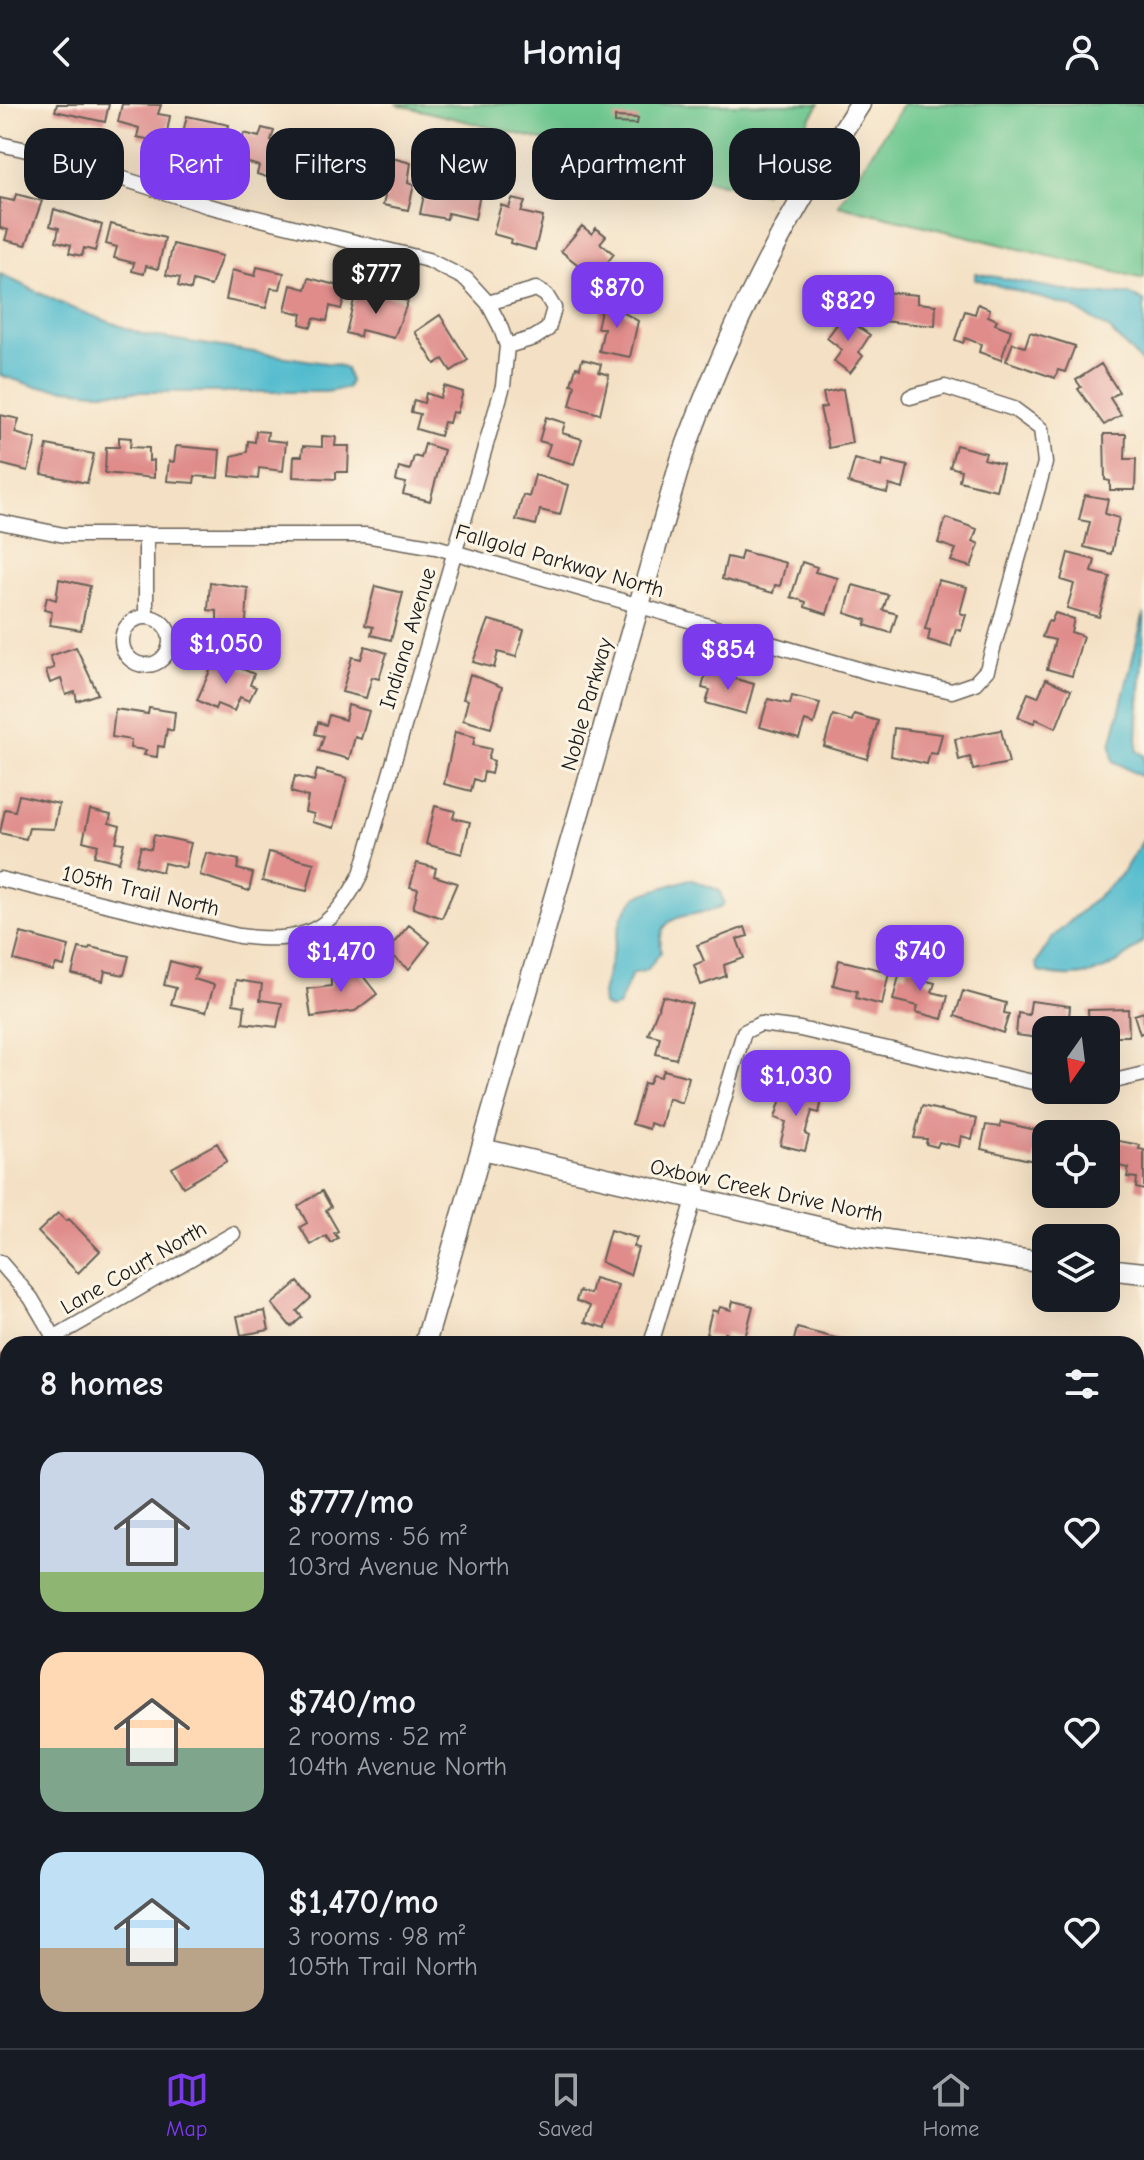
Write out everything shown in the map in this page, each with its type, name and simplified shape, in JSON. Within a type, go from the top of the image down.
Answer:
[{"type":"main road","name":"Noble Parkway","points":[[427,1336],[681,460],[725,346],[795,210],[860,104]]},
{"type":"main road","name":"Oxbow Creek Drive North","points":[[482,1149],[695,1201],[852,1235],[1032,1261]]},
{"type":"main road","points":[[1120,1270],[1144,1273]]},
{"type":"street","points":[[0,144],[49,155],[208,206],[428,260],[466,279],[488,303],[536,289],[546,295],[554,308],[548,329],[534,338],[507,346]]},
{"type":"street","name":"Indiana Avenue","points":[[320,928],[344,906],[361,874],[503,386],[507,346],[488,303]]},
{"type":"street","name":"Fallgold Parkway North","points":[[0,522],[64,535],[365,535],[456,554],[875,674],[952,691],[975,683],[987,670],[1045,463],[1041,429],[1014,409],[945,387],[910,397]]},
{"type":"street","points":[[146,534],[146,617]]},
{"type":"street","name":"105th Trail North","points":[[0,879],[239,936],[278,941],[320,928]]},
{"type":"street","points":[[653,1336],[744,1032],[760,1024],[800,1029],[1032,1082]]},
{"type":"street","points":[[1120,1080],[1144,1074]]},
{"type":"street","name":"Lane Court North","points":[[64,1336],[233,1234]]},
{"type":"street","points":[[0,1262],[31,1298],[55,1336]]},
{"type":"green space","points":[[395,104],[819,104],[804,128],[729,128],[729,185],[713,182],[713,128],[532,128],[532,137],[516,134],[516,128],[493,128]]},
{"type":"green space","points":[[903,104],[1144,104],[1144,279],[838,205],[841,200],[860,200],[860,171]]},
{"type":"water","points":[[975,273],[1083,294],[1129,294],[1144,301],[1144,365],[1110,330],[1072,307],[975,279]]},
{"type":"water","points":[[0,274],[69,307],[145,335],[338,365],[346,369],[350,381],[347,388],[326,392],[96,392],[34,386],[0,375]]},
{"type":"water","points":[[1144,613],[1137,751],[1144,755],[1144,778],[1113,761],[1111,745]]},
{"type":"water","points":[[1144,839],[1144,940],[1121,960],[1096,972],[1069,976],[1039,972],[1036,963],[1053,937],[1120,876]]},
{"type":"water","points":[[689,879],[719,890],[724,902],[722,907],[670,922],[661,938],[661,952],[647,970],[632,974],[618,1007],[611,1009],[603,1005],[602,993],[622,916],[637,896]]},
{"type":"building","points":[[57,104],[109,104],[105,122],[55,111]]},
{"type":"building","points":[[122,104],[161,105],[158,114],[170,116],[168,128],[140,128],[140,138],[137,137],[139,128],[118,122]]},
{"type":"building","points":[[187,116],[229,125],[228,128],[184,128]]},
{"type":"building","points":[[615,117],[638,118],[637,124],[615,123]]},
{"type":"building","points":[[262,128],[266,129],[266,177],[257,174],[259,166],[250,163],[250,135],[259,137]]},
{"type":"building","points":[[395,159],[411,163],[408,210],[383,205],[384,200],[395,200]]},
{"type":"building","points":[[16,194],[24,196],[24,200],[42,201],[26,245],[5,240],[8,230],[0,228],[0,198],[14,201]]},
{"type":"building","points":[[423,200],[479,200],[475,219],[448,213],[447,219],[420,214]]},
{"type":"building","points":[[512,200],[525,202],[521,212],[543,217],[535,250],[493,234],[501,205],[509,208]]},
{"type":"building","points":[[54,209],[102,225],[95,251],[84,248],[82,256],[69,253],[71,245],[56,241],[59,228],[50,226]]},
{"type":"building","points":[[111,224],[165,238],[158,269],[146,266],[144,274],[132,271],[134,263],[114,258],[117,247],[106,244]]},
{"type":"building","points":[[582,226],[592,234],[596,228],[606,236],[600,243],[614,254],[606,264],[610,266],[598,281],[561,251]]},
{"type":"building","points":[[173,244],[222,256],[211,286],[193,281],[191,290],[178,286],[180,278],[166,275]]},
{"type":"building","points":[[257,267],[284,273],[280,289],[271,288],[266,308],[226,300],[232,270],[255,276]]},
{"type":"building","points":[[309,278],[347,288],[341,309],[330,306],[327,321],[314,318],[311,327],[300,324],[302,314],[285,310],[291,285],[306,289]]},
{"type":"building","points":[[884,292],[917,295],[917,303],[936,305],[935,326],[882,321]]},
{"type":"building","points":[[380,294],[408,301],[394,338],[361,330],[360,337],[346,333],[355,296],[378,301]]},
{"type":"building","points":[[603,301],[623,304],[621,311],[638,321],[630,357],[599,351],[604,328],[597,328]]},
{"type":"building","points":[[978,304],[990,309],[988,316],[997,320],[995,324],[1011,330],[1001,360],[979,352],[981,344],[965,338],[963,343],[955,340],[965,311],[975,314]]},
{"type":"building","points":[[440,315],[468,360],[451,371],[443,359],[435,364],[415,332]]},
{"type":"building","points":[[843,316],[870,335],[859,352],[863,356],[850,373],[834,361],[842,350],[827,338]]},
{"type":"building","points":[[1030,332],[1075,346],[1065,372],[1058,370],[1055,378],[1006,361],[1013,343],[1025,347]]},
{"type":"building","points":[[582,359],[601,364],[599,372],[609,375],[600,414],[570,406],[575,385],[571,384]]},
{"type":"building","points":[[1101,364],[1119,392],[1110,398],[1121,415],[1104,425],[1078,389],[1081,387],[1076,380]]},
{"type":"building","points":[[444,386],[463,392],[457,413],[452,412],[449,423],[444,422],[440,436],[416,429],[420,414],[411,412],[414,400],[424,403],[426,393],[440,398]]},
{"type":"building","points":[[843,389],[852,443],[829,448],[820,408],[826,407],[823,393]]},
{"type":"building","points":[[0,415],[19,419],[15,433],[36,439],[28,471],[0,464]]},
{"type":"building","points":[[546,417],[565,423],[562,433],[582,439],[574,464],[546,456],[550,444],[539,441]]},
{"type":"building","points":[[256,431],[268,432],[267,440],[286,442],[283,471],[259,468],[258,479],[230,476],[232,456],[247,452],[248,441],[255,442]]},
{"type":"building","points":[[1104,434],[1126,434],[1125,459],[1136,459],[1135,490],[1110,490],[1110,481],[1105,480]]},
{"type":"building","points":[[322,436],[336,437],[335,446],[349,446],[348,472],[336,472],[336,479],[293,477],[294,456],[302,456],[303,446],[322,447]]},
{"type":"building","points":[[119,437],[131,438],[130,447],[149,448],[149,461],[154,460],[154,478],[105,473],[106,447],[119,447]]},
{"type":"building","points":[[425,444],[444,450],[430,501],[403,494],[406,483],[396,481],[399,467],[410,470],[414,456],[421,458]]},
{"type":"building","points":[[47,445],[94,454],[87,483],[42,474]]},
{"type":"building","points":[[956,445],[986,453],[984,459],[1003,464],[996,490],[959,481],[961,470],[950,467]]},
{"type":"building","points":[[176,446],[220,450],[218,478],[195,476],[194,483],[167,481],[169,461],[174,462]]},
{"type":"building","points":[[855,459],[882,467],[883,460],[908,466],[903,489],[889,485],[887,493],[848,483]]},
{"type":"building","points":[[535,475],[568,485],[560,515],[540,510],[536,525],[516,520],[523,495],[529,497]]},
{"type":"building","points":[[1085,495],[1108,499],[1105,514],[1119,518],[1111,554],[1084,547],[1090,522],[1079,520]]},
{"type":"building","points":[[946,518],[977,529],[973,541],[979,544],[971,567],[951,561],[956,549],[938,543]]},
{"type":"building","points":[[742,551],[786,563],[780,586],[775,585],[773,593],[722,579],[727,557],[740,560]]},
{"type":"building","points":[[1068,553],[1095,560],[1092,572],[1110,577],[1099,617],[1067,608],[1074,584],[1061,580]]},
{"type":"building","points":[[802,562],[817,567],[815,572],[838,578],[827,614],[805,607],[806,602],[791,597]]},
{"type":"building","points":[[59,579],[90,586],[81,630],[50,625],[52,612],[44,610],[47,597],[56,600]]},
{"type":"building","points":[[938,580],[967,587],[960,613],[966,615],[961,631],[956,629],[951,647],[928,640],[930,630],[925,629]]},
{"type":"building","points":[[210,582],[248,588],[246,622],[255,623],[254,638],[217,635],[217,611],[208,610]]},
{"type":"building","points":[[853,585],[888,595],[883,610],[897,614],[891,633],[865,625],[867,620],[845,613]]},
{"type":"building","points":[[375,586],[403,593],[391,640],[371,635],[373,627],[365,625]]},
{"type":"building","points":[[1055,613],[1074,619],[1071,632],[1083,636],[1072,676],[1047,669],[1055,640],[1042,637]]},
{"type":"building","points":[[489,620],[524,630],[516,657],[498,652],[494,668],[473,662]]},
{"type":"building","points":[[365,646],[387,653],[379,679],[372,677],[366,698],[342,692],[352,657],[361,659]]},
{"type":"building","points":[[76,647],[98,694],[77,701],[75,692],[66,695],[61,679],[50,683],[46,671],[54,668],[50,656]]},
{"type":"building","points":[[216,657],[254,674],[250,685],[256,687],[249,701],[240,697],[234,711],[217,704],[215,709],[197,700]]},
{"type":"building","points":[[706,671],[754,684],[746,714],[706,703],[710,690],[702,688]]},
{"type":"building","points":[[470,674],[502,687],[491,728],[463,720],[468,700],[463,699]]},
{"type":"building","points":[[1046,679],[1071,690],[1056,728],[1036,719],[1034,723],[1018,717],[1028,693],[1038,697]]},
{"type":"building","points":[[792,696],[820,703],[814,724],[805,721],[799,738],[760,727],[768,699],[790,704]]},
{"type":"building","points":[[348,705],[369,711],[361,739],[355,737],[349,759],[319,751],[324,736],[315,734],[318,722],[326,725],[329,715],[345,720]]},
{"type":"building","points":[[149,708],[175,712],[173,731],[167,729],[164,747],[158,746],[157,757],[144,755],[146,750],[130,748],[131,740],[112,737],[115,709],[148,714]]},
{"type":"building","points":[[854,714],[878,721],[867,759],[824,746],[833,715],[852,721]]},
{"type":"building","points":[[894,728],[942,734],[937,754],[930,753],[927,764],[891,756]]},
{"type":"building","points":[[1001,730],[1009,763],[973,770],[970,757],[959,760],[955,739]]},
{"type":"building","points":[[455,732],[475,737],[473,745],[491,749],[488,759],[494,761],[491,774],[484,772],[482,782],[474,779],[471,791],[444,784]]},
{"type":"building","points":[[317,770],[347,778],[334,828],[312,822],[314,814],[305,812],[308,797],[291,792],[295,776],[314,781]]},
{"type":"building","points":[[19,795],[59,804],[54,829],[29,828],[26,839],[0,833],[5,809],[15,811]]},
{"type":"building","points":[[435,806],[455,811],[453,818],[470,822],[462,854],[426,844]]},
{"type":"building","points":[[90,810],[111,815],[109,823],[120,826],[116,842],[124,843],[119,862],[94,856],[98,845],[83,841]]},
{"type":"building","points":[[154,835],[191,843],[185,868],[164,863],[162,872],[136,865],[141,846],[151,849]]},
{"type":"building","points":[[269,852],[314,863],[307,891],[262,881]]},
{"type":"building","points":[[206,853],[239,860],[237,869],[253,873],[249,891],[200,875]]},
{"type":"building","points":[[417,863],[436,868],[434,876],[457,883],[442,918],[413,908],[418,889],[410,887]]},
{"type":"building","points":[[409,925],[430,942],[409,969],[392,956],[382,968],[368,957],[384,937],[393,944]]},
{"type":"building","points":[[745,927],[748,936],[737,939],[744,958],[724,965],[726,976],[701,985],[694,965],[704,961],[697,945]]},
{"type":"building","points":[[21,933],[69,946],[64,966],[56,964],[53,971],[14,960]]},
{"type":"building","points":[[90,947],[129,956],[124,975],[105,971],[103,981],[72,974],[79,948],[88,950]]},
{"type":"building","points":[[839,960],[889,972],[882,1005],[856,998],[857,991],[833,985]]},
{"type":"building","points":[[170,961],[198,969],[194,979],[214,985],[206,1012],[171,1004],[176,988],[164,985]]},
{"type":"building","points":[[352,962],[377,994],[355,1011],[311,1017],[307,989],[331,986],[331,978]]},
{"type":"building","points":[[908,966],[926,971],[923,980],[935,983],[932,992],[948,996],[942,1019],[916,1012],[918,1006],[893,1000],[900,972],[906,974]]},
{"type":"building","points":[[236,980],[262,984],[260,1000],[282,1003],[277,1027],[243,1023],[245,1006],[233,1004]]},
{"type":"building","points":[[963,991],[1006,1003],[1004,1013],[1009,1014],[1003,1033],[955,1016]]},
{"type":"building","points":[[663,996],[692,1004],[676,1059],[656,1054],[660,1037],[648,1034]]},
{"type":"building","points":[[1031,1001],[1070,1006],[1069,1016],[1032,1016],[1032,1037],[1016,1035],[1018,1013],[1029,1015]]},
{"type":"building","points":[[1128,1009],[1129,1036],[1120,1036],[1120,1016],[1088,1016],[1088,1010]]},
{"type":"building","points":[[1144,1012],[1144,1032],[1140,1034],[1134,1015]]},
{"type":"building","points":[[664,1070],[689,1077],[682,1103],[668,1098],[661,1127],[650,1123],[649,1129],[632,1124],[644,1083],[649,1084],[653,1075],[661,1077]]},
{"type":"building","points":[[784,1089],[822,1100],[819,1113],[812,1111],[805,1134],[809,1136],[805,1151],[780,1145],[786,1122],[775,1118]]},
{"type":"building","points":[[922,1106],[977,1119],[972,1139],[961,1136],[959,1147],[939,1142],[937,1147],[926,1144],[927,1139],[914,1138]]},
{"type":"building","points":[[1001,1122],[1032,1129],[1032,1161],[981,1149],[986,1125],[1000,1127]]},
{"type":"building","points":[[1120,1141],[1140,1145],[1139,1149],[1144,1150],[1144,1190],[1136,1188],[1137,1178],[1127,1177],[1129,1168],[1120,1166]]},
{"type":"building","points":[[217,1143],[227,1161],[183,1187],[172,1168]]},
{"type":"building","points":[[322,1191],[331,1207],[326,1210],[338,1231],[334,1233],[338,1238],[331,1243],[326,1236],[311,1245],[300,1227],[307,1223],[298,1206]]},
{"type":"building","points":[[58,1213],[66,1221],[69,1219],[100,1251],[78,1273],[38,1232]]},
{"type":"building","points":[[610,1230],[637,1238],[633,1247],[638,1248],[630,1275],[601,1262]]},
{"type":"building","points":[[594,1278],[618,1285],[606,1328],[585,1322],[590,1306],[576,1301],[579,1291],[590,1294]]},
{"type":"building","points":[[298,1282],[311,1298],[297,1311],[302,1317],[291,1327],[272,1304]]},
{"type":"building","points":[[733,1301],[753,1306],[746,1336],[706,1334],[712,1310],[718,1312],[720,1307],[731,1310]]},
{"type":"building","points":[[265,1311],[269,1330],[241,1335],[237,1316]]},
{"type":"building","points":[[797,1328],[828,1336],[795,1336]]}]
